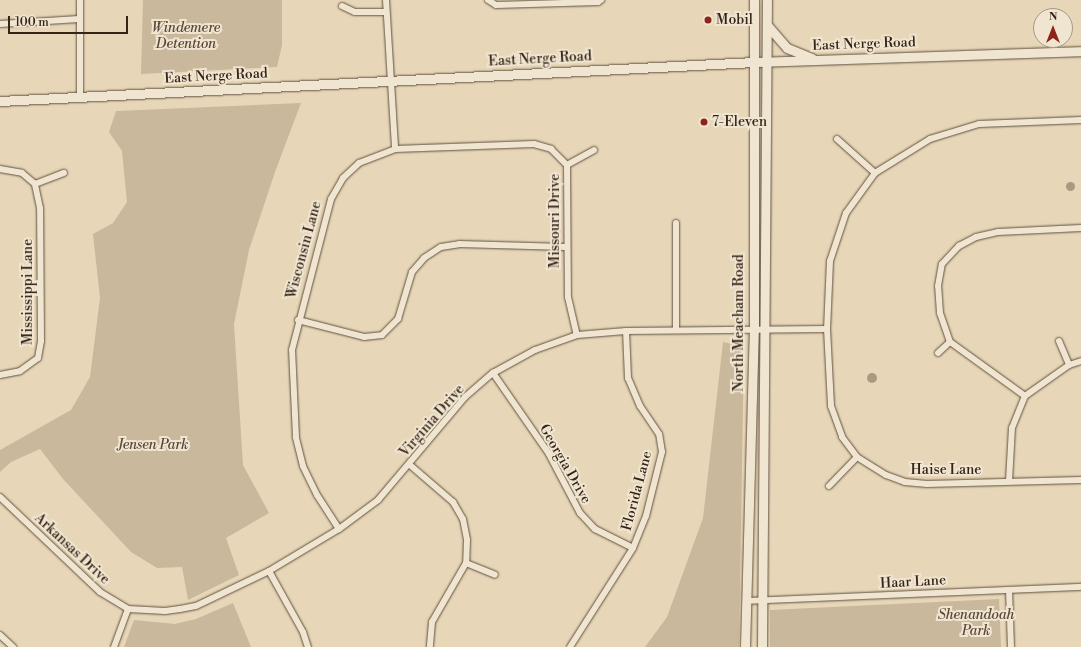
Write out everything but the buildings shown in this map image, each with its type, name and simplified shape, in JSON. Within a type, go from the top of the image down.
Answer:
[{"type":"main road","name":"North Meacham Road","points":[[745,647],[754,330],[754,0]]},
{"type":"main road","name":"North Meacham Road","points":[[762,647],[766,330],[767,0]]},
{"type":"main road","points":[[767,25],[787,48],[815,60]]},
{"type":"main road","name":"East Nerge Road","points":[[0,101],[766,61],[1081,51]]},
{"type":"street","points":[[80,0],[80,96]]},
{"type":"street","points":[[386,0],[385,12],[394,149]]},
{"type":"street","points":[[488,0],[496,5],[598,2],[601,0]]},
{"type":"street","points":[[342,6],[355,12],[385,12]]},
{"type":"street","points":[[0,24],[79,19]]},
{"type":"street","points":[[837,138],[875,173],[930,139],[979,124],[1081,120]]},
{"type":"street","name":"Missouri Drive","points":[[394,149],[534,144],[551,149],[567,164],[566,247],[568,297],[577,335]]},
{"type":"street","name":"Wisconsin Lane","points":[[339,529],[317,495],[306,472],[296,436],[292,350],[298,320],[331,199],[343,178],[360,163],[394,149]]},
{"type":"street","points":[[567,164],[594,150]]},
{"type":"street","points":[[0,168],[22,173],[35,184],[64,173]]},
{"type":"street","name":"Haise Lane","points":[[875,173],[846,213],[830,261],[826,329],[831,406],[842,437],[857,457],[886,475],[905,482],[927,484],[1081,480]]},
{"type":"street","name":"Mississippi Lane","points":[[0,375],[20,371],[38,358],[41,341],[40,208],[35,184]]},
{"type":"street","points":[[676,223],[676,330]]},
{"type":"street","points":[[1025,396],[950,342],[940,314],[938,286],[942,264],[959,246],[976,237],[998,232],[1081,228]]},
{"type":"street","points":[[298,320],[364,337],[382,335],[398,320],[412,272],[424,258],[441,247],[459,244],[566,247]]},
{"type":"street","name":"Virginia Drive","points":[[269,571],[339,529],[378,500],[410,465],[465,397],[493,373],[535,350],[577,335],[626,331],[826,329]]},
{"type":"street","name":"Florida Lane","points":[[570,647],[633,548],[646,516],[662,452],[659,434],[640,406],[628,378],[626,331]]},
{"type":"street","points":[[1059,341],[1069,365]]},
{"type":"street","points":[[938,354],[950,342]]},
{"type":"street","points":[[1009,481],[1012,428],[1025,396],[1069,365],[1081,361]]},
{"type":"street","name":"Georgia Drive","points":[[493,373],[549,454],[580,513],[595,529],[633,548]]},
{"type":"street","points":[[828,486],[857,457]]},
{"type":"street","points":[[410,465],[453,502],[463,519],[467,540],[466,563],[432,622],[430,647]]},
{"type":"street","name":"Arkansas Drive","points":[[0,497],[73,569],[100,592],[128,609],[165,611],[196,606],[269,571]]},
{"type":"street","points":[[466,563],[495,575]]},
{"type":"street","points":[[269,571],[303,632],[308,647]]},
{"type":"street","name":"Haar Lane","points":[[746,601],[1081,586]]},
{"type":"street","points":[[1009,590],[1011,647]]},
{"type":"street","points":[[114,647],[128,609]]},
{"type":"street","points":[[0,634],[13,647]]},
{"type":"green space","name":"Windemere Detention","points":[[143,0],[282,0],[282,45],[277,67],[141,74]]},
{"type":"green space","name":"Jensen Park","points":[[301,103],[275,172],[249,250],[234,324],[243,465],[269,513],[226,538],[239,575],[188,600],[182,567],[157,568],[131,552],[63,479],[40,449],[11,462],[0,472],[0,450],[71,410],[90,377],[100,298],[93,234],[113,223],[127,202],[122,151],[109,132],[116,111]]},
{"type":"green space","points":[[723,342],[744,347],[739,647],[645,647],[667,617],[703,518]]},
{"type":"green space","name":"Shenandoah Park","points":[[999,599],[1001,647],[770,647],[770,610]]},
{"type":"green space","points":[[233,603],[251,647],[124,647],[134,620],[175,624],[196,619]]},
{"type":"shaded area","points":[[1068,182],[1072,182],[1074,186],[1072,190],[1068,190],[1066,188],[1066,184]]},
{"type":"shaded area","points":[[870,373],[874,373],[876,374],[876,382],[870,383],[867,380],[867,376]]},
{"type":"place","name":"Mobil","points":[[708,20]]},
{"type":"place","name":"7-Eleven","points":[[704,122]]}]
